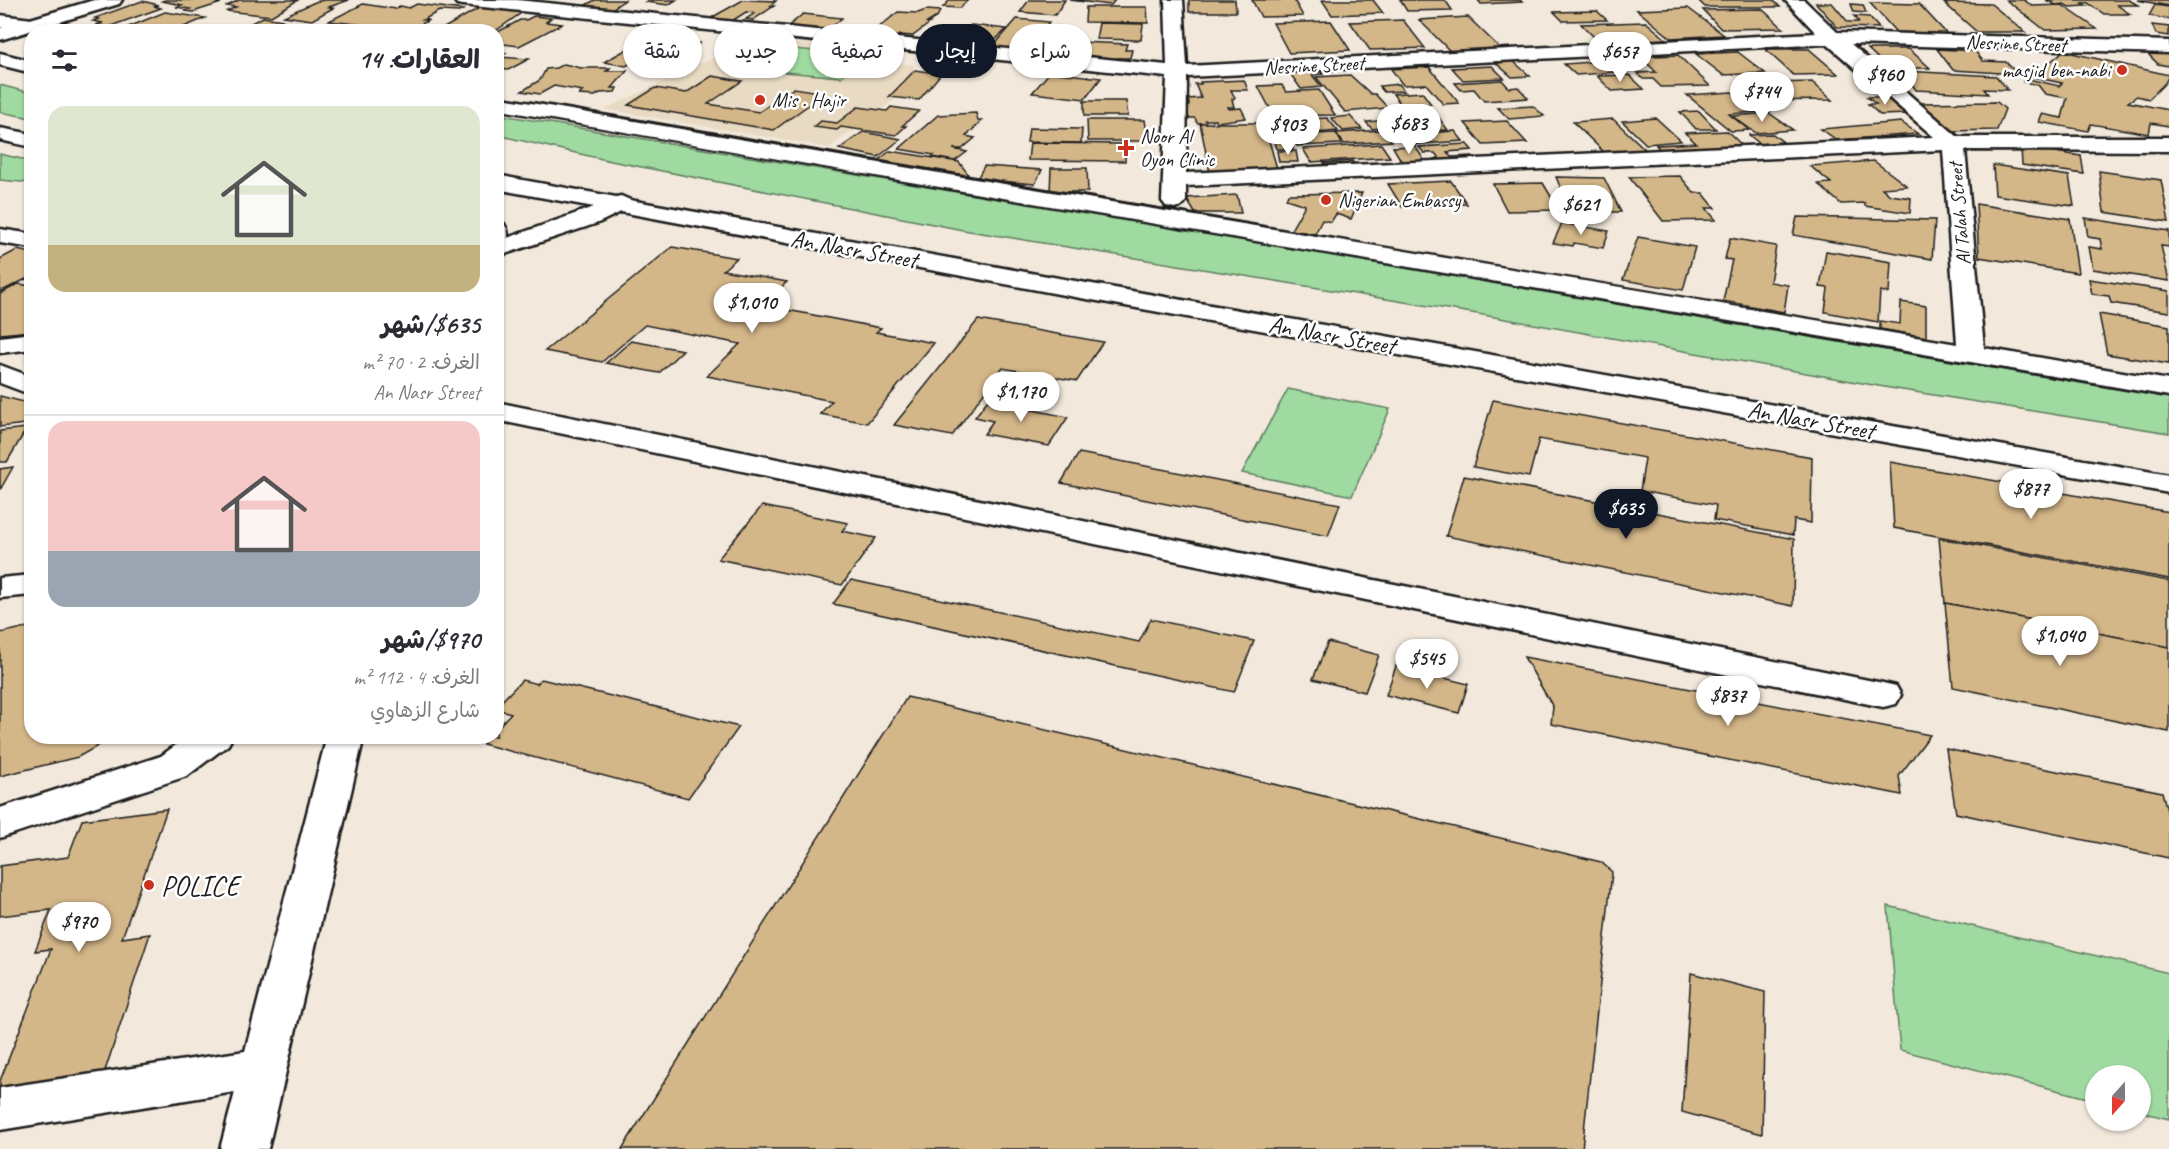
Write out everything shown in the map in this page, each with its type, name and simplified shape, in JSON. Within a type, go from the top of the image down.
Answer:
[{"type":"main road","points":[[33,24],[53,9],[113,0]]},
{"type":"main road","name":"Nesrine Street","points":[[463,0],[1177,72],[1832,38],[2169,47]]},
{"type":"main road","points":[[1171,221],[1176,180],[1177,72],[1174,0]]},
{"type":"main road","name":"Al Talah Street","points":[[1794,0],[1832,38],[1953,142],[1971,354]]},
{"type":"main road","points":[[0,30],[24,26]]},
{"type":"main road","points":[[0,59],[24,65]]},
{"type":"main road","points":[[0,75],[24,80]]},
{"type":"main road","points":[[504,104],[1171,221],[1415,259],[2169,388]]},
{"type":"main road","points":[[0,126],[24,130]]},
{"type":"main road","points":[[0,134],[24,139]]},
{"type":"main road","points":[[1176,180],[1953,142],[2169,144]]},
{"type":"main road","name":"An Nasr Street","points":[[504,170],[624,199],[1052,285],[2169,484]]},
{"type":"main road","name":"An Nasr Street","points":[[504,183],[624,199],[2169,462]]},
{"type":"main road","points":[[504,247],[590,218],[624,199]]},
{"type":"main road","points":[[0,236],[24,240]]},
{"type":"main road","points":[[0,345],[24,342]]},
{"type":"main road","points":[[0,373],[24,384]]},
{"type":"main road","points":[[504,413],[1882,695]]},
{"type":"main road","points":[[0,588],[24,586]]},
{"type":"main road","points":[[0,823],[174,766],[204,744]]},
{"type":"main road","points":[[244,1149],[344,744]]},
{"type":"main road","points":[[0,1109],[264,1068]]},
{"type":"shaded area","name":"Mis . Hajir","points":[[798,43],[810,44],[810,78],[904,78],[904,64],[915,65],[908,90],[829,148],[605,109],[671,78],[702,78],[702,63],[714,57],[714,78],[798,78]]},
{"type":"green space","points":[[798,49],[810,50],[810,74],[798,73]]},
{"type":"green space","points":[[0,85],[24,91],[24,117],[0,112]]},
{"type":"green space","points":[[504,115],[2169,398],[2169,433],[1890,388],[1472,313],[963,230],[611,161],[504,137]]},
{"type":"green space","points":[[0,154],[24,159],[24,182],[0,180]]},
{"type":"green space","points":[[1288,389],[1390,409],[1352,496],[1242,473]]},
{"type":"green space","points":[[1888,906],[2169,973],[2169,1119],[2151,1114],[2151,1065],[2085,1065],[2085,1097],[1900,1050]]},
{"type":"building","points":[[223,0],[216,3],[221,3],[193,12],[185,11],[190,9],[176,7],[182,5],[162,1]]},
{"type":"building","points":[[239,0],[298,0],[271,16],[227,11],[236,7],[227,6]]},
{"type":"building","points":[[349,0],[329,7],[333,8],[312,20],[284,16],[315,2]]},
{"type":"building","points":[[595,0],[625,0],[607,12],[578,9]]},
{"type":"building","points":[[676,0],[668,5],[646,2]]},
{"type":"building","points":[[743,0],[776,1],[770,6],[774,6],[753,20],[746,19],[755,13],[746,12],[727,24],[712,22],[716,19],[711,18]]},
{"type":"building","points":[[950,0],[968,0],[960,8],[943,7]]},
{"type":"building","points":[[1029,0],[1065,0],[1055,15],[1020,12]]},
{"type":"building","points":[[1069,0],[1115,0],[1111,5]]},
{"type":"building","points":[[1189,0],[1235,0],[1236,12],[1189,12]]},
{"type":"building","points":[[1252,0],[1294,0],[1303,16],[1261,17]]},
{"type":"building","points":[[1322,0],[1373,0],[1383,13],[1332,15]]},
{"type":"building","points":[[1400,0],[1445,0],[1452,10],[1407,11]]},
{"type":"building","points":[[1478,0],[1520,0],[1522,2],[1481,4]]},
{"type":"building","points":[[1698,0],[1773,0],[1780,7],[1705,7]]},
{"type":"building","points":[[2006,0],[2024,0],[2032,6],[2062,5],[2097,29],[2045,30]]},
{"type":"building","points":[[2046,0],[2129,0],[2138,5],[2117,5],[2130,14],[2104,14],[2088,3],[2081,3],[2087,6],[2069,7],[2064,4],[2056,5]]},
{"type":"building","points":[[2137,0],[2169,0],[2169,6]]},
{"type":"building","points":[[142,1],[159,5],[154,6],[161,8],[116,24],[100,24],[103,23],[93,21],[99,19],[95,18]]},
{"type":"building","points":[[1816,3],[1832,3],[1848,22],[1859,22],[1854,16],[1869,17],[1879,28],[1837,27]]},
{"type":"building","points":[[1870,3],[1919,4],[1947,34],[1896,32]]},
{"type":"building","points":[[1944,3],[1991,4],[2025,32],[1977,32]]},
{"type":"building","points":[[363,4],[396,9],[401,6],[409,8],[417,4],[463,10],[459,12],[439,11],[423,20],[429,20],[422,24],[356,24],[329,21]]},
{"type":"building","points":[[1851,4],[1863,5],[1866,13],[1854,12]]},
{"type":"building","points":[[2155,5],[2169,7],[2169,19],[2149,16]]},
{"type":"building","points":[[1086,7],[1147,7],[1148,23],[1085,22]]},
{"type":"building","points":[[479,8],[524,11],[504,25],[451,24]]},
{"type":"building","points":[[1688,8],[1724,35],[1671,38],[1637,10]]},
{"type":"building","points":[[1762,9],[1783,28],[1721,29],[1703,10]]},
{"type":"building","points":[[926,10],[940,11],[937,17],[927,23],[929,24],[916,24],[916,34],[913,36],[904,35],[904,24],[883,24],[898,12],[918,13]]},
{"type":"building","points":[[1597,11],[1607,20],[1563,21],[1554,12]]},
{"type":"building","points":[[165,12],[205,18],[191,24],[136,24]]},
{"type":"building","points":[[803,14],[842,18],[835,24],[810,24],[810,32],[798,30],[798,24],[791,24]]},
{"type":"building","points":[[534,16],[551,18],[546,22],[562,24],[519,46],[504,44],[504,29],[520,20]]},
{"type":"building","points":[[263,17],[282,20],[274,24],[251,23]]},
{"type":"building","points":[[1468,17],[1501,49],[1451,52],[1419,20]]},
{"type":"building","points":[[1017,19],[1049,22],[1047,24],[1013,24]]},
{"type":"building","points":[[1403,20],[1425,48],[1370,50],[1350,22]]},
{"type":"building","points":[[1331,21],[1350,50],[1289,53],[1273,23]]},
{"type":"building","points":[[1646,22],[1666,39],[1599,42],[1581,24]]},
{"type":"building","points":[[1099,23],[1143,24],[1141,40],[1096,39]]},
{"type":"building","points":[[2152,25],[2169,27],[2169,36],[2156,34]]},
{"type":"building","points":[[997,28],[1007,29],[997,38]]},
{"type":"building","points":[[1009,28],[1009,52],[997,51],[997,42]]},
{"type":"building","points":[[1092,43],[1127,44],[1125,50],[1132,50],[1130,58],[1117,58],[1115,61],[1092,59]]},
{"type":"building","points":[[1765,49],[1809,49],[1838,74],[1793,75]]},
{"type":"building","points":[[1868,49],[1909,49],[1930,68],[1888,68]]},
{"type":"building","points":[[1937,49],[1975,51],[1983,61],[2006,62],[2017,74],[1953,70]]},
{"type":"building","points":[[623,51],[623,65],[604,62]]},
{"type":"building","points":[[2063,51],[2169,75],[2165,83],[2149,99],[2137,96],[2128,102],[2169,110],[2169,126],[2151,123],[2149,134],[2091,124],[2088,131],[2039,122],[2042,114],[2062,118],[2067,98],[2045,94],[2038,85],[2023,82],[2024,78],[2059,86],[2062,83],[2033,77]]},
{"type":"building","points":[[1738,52],[1765,73],[1723,75],[1696,54]]},
{"type":"building","points":[[2146,52],[2169,53],[2169,66],[2158,64]]},
{"type":"building","points":[[1678,55],[1710,86],[1661,87],[1653,79],[1643,79],[1637,73],[1656,72],[1647,63],[1638,64],[1631,57]]},
{"type":"building","points":[[504,57],[529,59],[508,70],[504,69]]},
{"type":"building","points":[[1513,61],[1530,76],[1512,77],[1496,63]]},
{"type":"building","points":[[1605,61],[1618,72],[1576,75],[1564,64]]},
{"type":"building","points":[[564,64],[581,68],[610,68],[606,71],[623,71],[623,76],[612,88],[617,88],[615,92],[600,93],[595,96],[579,95],[583,91],[554,86],[540,94],[522,91],[540,80],[546,69]]},
{"type":"building","points":[[1492,66],[1504,78],[1463,80],[1452,68]]},
{"type":"building","points":[[1429,67],[1459,103],[1443,104],[1426,84],[1403,85],[1391,69]]},
{"type":"building","points":[[915,70],[916,78],[937,78],[919,100],[889,97]]},
{"type":"building","points":[[1320,70],[1323,74],[1312,75],[1322,87],[1301,89],[1289,72]]},
{"type":"building","points":[[1903,71],[1996,76],[2008,90],[1984,89],[1988,94],[1916,90]]},
{"type":"building","points":[[1350,75],[1371,94],[1375,94],[1388,108],[1345,112],[1316,77]]},
{"type":"building","points":[[1629,75],[1644,89],[1612,91],[1597,76]]},
{"type":"building","points":[[712,76],[742,81],[708,104],[759,112],[794,88],[825,93],[774,130],[628,105],[655,88],[686,93]]},
{"type":"building","points":[[1045,78],[1101,78],[1085,99],[1032,93]]},
{"type":"building","points":[[1244,80],[1248,90],[1231,90],[1235,98],[1232,99],[1234,107],[1228,107],[1229,109],[1241,108],[1246,118],[1217,122],[1216,120],[1205,120],[1206,123],[1197,123],[1195,118],[1189,118],[1184,105],[1189,105],[1188,99],[1201,98],[1195,84]]},
{"type":"building","points":[[1502,80],[1509,88],[1518,87],[1528,98],[1484,101],[1474,89],[1461,90],[1455,83]]},
{"type":"building","points":[[1812,82],[1832,100],[1755,101],[1736,84]]},
{"type":"building","points":[[1399,84],[1404,91],[1384,92],[1379,86]]},
{"type":"building","points":[[1282,85],[1286,92],[1319,90],[1335,115],[1274,116],[1258,86]]},
{"type":"building","points":[[1422,92],[1431,104],[1402,106],[1393,94]]},
{"type":"building","points":[[1732,92],[1758,112],[1729,114],[1749,130],[1731,131],[1687,95]]},
{"type":"building","points":[[1867,97],[1887,97],[1907,114],[1880,115],[1868,104],[1876,104]]},
{"type":"building","points":[[1084,101],[1126,101],[1128,116],[1084,116]]},
{"type":"building","points":[[1997,102],[2005,109],[1997,130],[1951,131],[1919,103]]},
{"type":"building","points":[[1533,106],[1544,116],[1509,119],[1498,108]]},
{"type":"building","points":[[858,107],[887,111],[891,107],[919,111],[902,126],[906,126],[896,135],[841,127],[837,130],[814,127],[821,121],[837,123]]},
{"type":"building","points":[[1699,111],[1716,129],[1696,129],[1680,112]]},
{"type":"building","points":[[976,113],[978,121],[982,121],[966,136],[975,138],[962,149],[953,149],[967,152],[955,161],[899,149],[938,115]]},
{"type":"building","points":[[1769,113],[1793,130],[1756,133],[1732,116]]},
{"type":"building","points":[[1350,116],[1362,129],[1343,131],[1331,118]]},
{"type":"building","points":[[1438,117],[1448,130],[1400,132],[1392,119]]},
{"type":"building","points":[[1327,118],[1338,131],[1316,133],[1306,119]]},
{"type":"building","points":[[1656,118],[1681,141],[1646,144],[1622,121]]},
{"type":"building","points":[[1613,119],[1647,151],[1606,154],[1573,122]]},
{"type":"building","points":[[1087,120],[1145,120],[1148,141],[1088,141]]},
{"type":"building","points":[[1387,120],[1393,127],[1372,129],[1366,122]]},
{"type":"building","points":[[1507,121],[1527,143],[1483,145],[1465,123]]},
{"type":"building","points":[[1901,122],[1918,134],[1837,140],[1821,129]]},
{"type":"building","points":[[1200,123],[1264,123],[1278,172],[1210,173]]},
{"type":"building","points":[[1029,128],[1082,129],[1081,143],[1027,142]]},
{"type":"building","points":[[1287,128],[1311,128],[1313,133],[1289,134]]},
{"type":"building","points":[[1383,130],[1392,141],[1344,144],[1336,133]]},
{"type":"building","points":[[1455,131],[1463,141],[1405,145],[1398,135]]},
{"type":"building","points":[[1727,131],[1744,147],[1661,151],[1656,145],[1696,143],[1685,133]]},
{"type":"building","points":[[863,132],[901,139],[878,157],[839,149]]},
{"type":"building","points":[[1336,133],[1342,144],[1297,146],[1291,135]]},
{"type":"building","points":[[1773,134],[1783,142],[1760,144],[1749,135]]},
{"type":"building","points":[[1273,135],[1288,135],[1293,149],[1277,149]]},
{"type":"building","points":[[1030,143],[1125,144],[1125,161],[1028,160]]},
{"type":"building","points":[[1381,144],[1390,157],[1311,162],[1303,149]]},
{"type":"building","points":[[1467,144],[1472,150],[1447,152],[1451,157],[1472,156],[1476,161],[1438,164],[1434,159],[1439,158],[1435,153],[1424,153],[1419,147]]},
{"type":"building","points":[[1415,146],[1426,163],[1403,164],[1393,147]]},
{"type":"building","points":[[2021,147],[2081,156],[2084,174],[2022,165]]},
{"type":"building","points":[[890,151],[959,162],[968,174],[963,178],[875,163]]},
{"type":"building","points":[[1277,151],[1296,151],[1298,162],[1279,162]]},
{"type":"building","points":[[1352,161],[1356,166],[1328,168],[1324,163]]},
{"type":"building","points":[[1874,161],[1907,186],[1882,188],[1890,195],[1911,198],[1910,213],[1865,206],[1865,203],[1841,204],[1818,184],[1831,183],[1810,166]]},
{"type":"building","points":[[1993,165],[2069,176],[2074,206],[1995,195]]},
{"type":"building","points":[[984,166],[1042,170],[1035,184],[977,179]]},
{"type":"building","points":[[1051,168],[1087,168],[1088,192],[1050,192]]},
{"type":"building","points":[[2099,171],[2161,180],[2169,222],[2104,212]]},
{"type":"building","points":[[1680,176],[1694,193],[1703,193],[1715,208],[1706,208],[1716,220],[1663,221],[1629,177]]},
{"type":"building","points":[[1556,177],[1604,178],[1621,212],[1571,212]]},
{"type":"building","points":[[1451,181],[1467,204],[1402,207],[1388,184]]},
{"type":"building","points":[[1543,183],[1559,210],[1507,211],[1493,184]]},
{"type":"building","points":[[1362,193],[1351,219],[1336,214],[1331,222],[1322,220],[1315,234],[1291,230],[1305,205],[1286,199],[1288,194]]},
{"type":"building","points":[[1237,195],[1241,213],[1195,213],[1186,198]]},
{"type":"building","points":[[1976,204],[2070,219],[2078,273],[1979,257]]},
{"type":"building","points":[[1797,217],[1935,220],[1932,259],[1793,235]]},
{"type":"building","points":[[2085,218],[2169,231],[2169,247],[2161,246],[2169,281],[2093,269],[2089,247],[2102,249],[2100,239],[2088,237]]},
{"type":"building","points":[[1562,223],[1609,231],[1603,248],[1574,243],[1573,246],[1553,243]]},
{"type":"building","points":[[1638,237],[1695,247],[1683,290],[1623,280]]},
{"type":"building","points":[[1730,238],[1776,246],[1770,282],[1788,285],[1784,312],[1723,301],[1732,260],[1725,259]]},
{"type":"building","points":[[672,247],[737,258],[723,270],[787,282],[761,305],[881,328],[876,332],[934,343],[867,423],[820,414],[832,401],[707,376],[740,344],[645,325],[602,362],[545,351]]},
{"type":"building","points":[[17,250],[24,251],[24,280],[0,292],[0,259]]},
{"type":"building","points":[[1826,251],[1891,262],[1889,293],[1880,291],[1878,322],[1825,312],[1828,288],[1820,287]]},
{"type":"building","points":[[2089,279],[2169,291],[2169,312],[2111,303],[2109,296],[2092,294]]},
{"type":"building","points":[[18,284],[24,285],[24,332],[0,334],[0,294]]},
{"type":"building","points":[[1901,302],[1926,306],[1926,337],[1880,329],[1880,321],[1900,324]]},
{"type":"building","points":[[2099,314],[2169,326],[2169,364],[2107,354]]},
{"type":"building","points":[[978,320],[1103,342],[1077,381],[1002,368],[952,436],[894,425]]},
{"type":"building","points":[[631,341],[683,350],[659,373],[606,363]]},
{"type":"building","points":[[0,396],[24,402],[24,424],[0,427]]},
{"type":"building","points":[[1493,400],[1812,457],[1811,523],[1794,520],[1793,535],[1714,520],[1716,505],[1640,491],[1645,458],[1539,439],[1529,477],[1473,467]]},
{"type":"building","points":[[987,401],[1068,417],[1049,446],[984,434],[993,421],[975,417]]},
{"type":"building","points":[[24,428],[24,433],[7,462],[0,462],[0,431]]},
{"type":"building","points":[[1079,453],[1340,504],[1328,536],[1061,483]]},
{"type":"building","points":[[1890,462],[2169,512],[2169,579],[1894,528]]},
{"type":"building","points":[[13,467],[0,490],[0,469]]},
{"type":"building","points":[[1464,476],[1794,539],[1793,606],[1446,536]]},
{"type":"building","points":[[762,506],[848,523],[842,531],[876,538],[842,585],[718,559]]},
{"type":"building","points":[[1939,538],[2169,581],[2169,647],[1945,603]]},
{"type":"building","points":[[851,580],[1139,642],[1151,619],[1254,641],[1234,692],[833,604]]},
{"type":"building","points":[[1945,603],[2169,647],[2169,732],[1953,687]]},
{"type":"building","points":[[24,628],[24,744],[101,744],[78,757],[0,776],[0,633]]},
{"type":"building","points":[[1328,642],[1379,655],[1365,692],[1313,679]]},
{"type":"building","points":[[1524,657],[1930,735],[1899,776],[1902,795],[1551,724],[1553,707]]},
{"type":"building","points":[[1396,666],[1468,684],[1459,713],[1386,695]]},
{"type":"building","points":[[541,679],[739,727],[688,798],[483,744],[504,744],[504,720],[511,713],[504,711],[504,699],[522,680],[537,684]]},
{"type":"building","points":[[907,697],[1601,862],[1612,872],[1582,1149],[622,1149]]},
{"type":"building","points":[[1946,749],[2162,792],[2169,818],[2169,858],[1956,813]]},
{"type":"building","points":[[167,809],[122,938],[150,934],[100,1086],[0,1101],[0,1081],[51,949],[35,951],[51,910],[0,916],[0,866],[68,857],[82,820]]},
{"type":"building","points":[[1691,973],[1765,992],[1762,1134],[1682,1112]]},
{"type":"place","name":"masjid ben-nabi","points":[[2122,70]]},
{"type":"place","name":"Mis . Hajir","points":[[760,100]]},
{"type":"place","name":"Noor Al Oyon Clinic","points":[[1126,148]]},
{"type":"place","name":"Nigerian Embassy","points":[[1326,200]]},
{"type":"place","name":"POLICE","points":[[149,885]]}]
